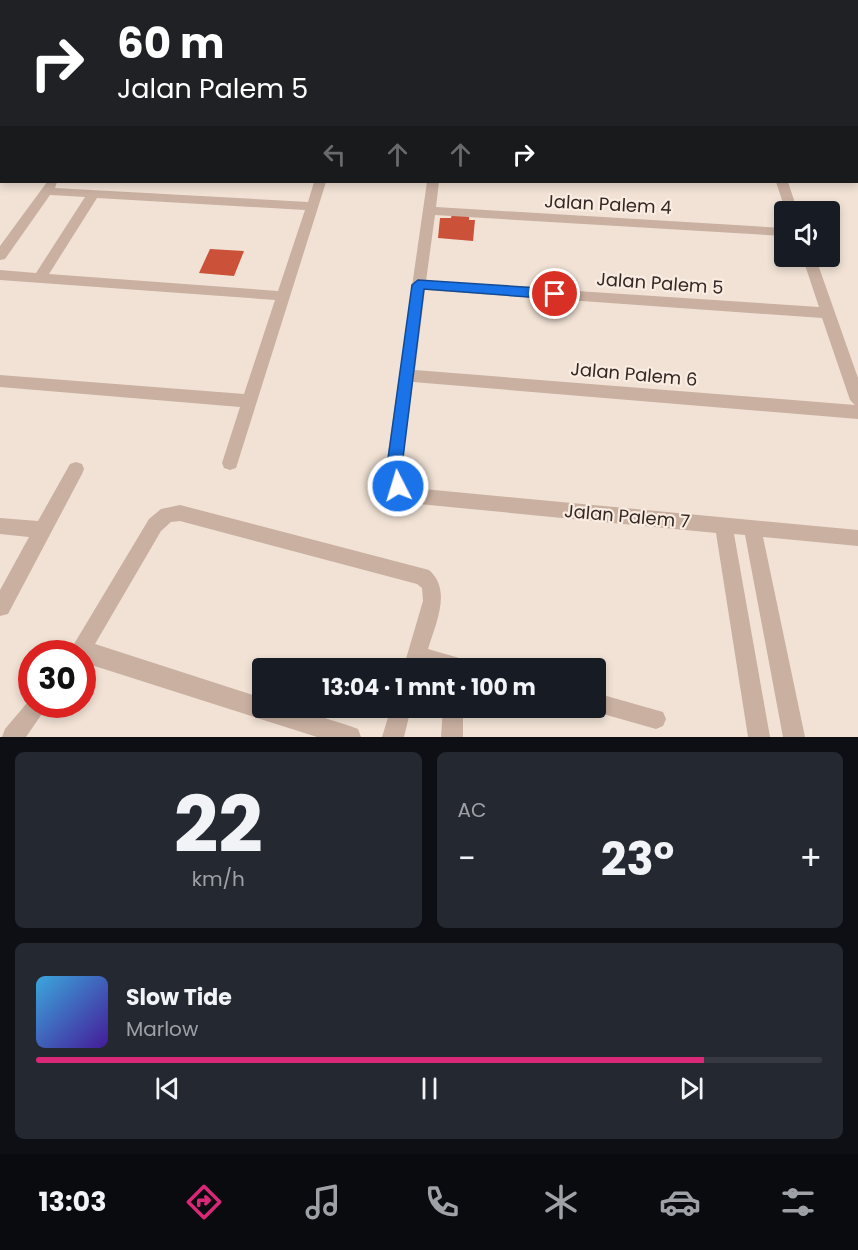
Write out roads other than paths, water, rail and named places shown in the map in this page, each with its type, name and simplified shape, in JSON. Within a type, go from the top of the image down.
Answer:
[{"type":"street","points":[[230,462],[320,183]]},
{"type":"street","points":[[406,375],[433,183]]},
{"type":"street","points":[[782,183],[788,201]]},
{"type":"street","points":[[0,256],[50,186],[94,193],[312,206]]},
{"type":"street","points":[[40,278],[94,193]]},
{"type":"street","name":"Jalan Palem 4","points":[[429,211],[774,231]]},
{"type":"street","points":[[812,267],[858,400]]},
{"type":"street","points":[[0,275],[282,296]]},
{"type":"street","name":"Jalan Palem 5","points":[[418,285],[828,313]]},
{"type":"street","name":"Jalan Palem 6","points":[[406,375],[858,412]]},
{"type":"street","name":"Jalan Palem 7","points":[[406,375],[394,466],[398,486],[409,495],[858,538]]},
{"type":"street","points":[[0,381],[248,401]]},
{"type":"street","points":[[1,607],[76,469]]},
{"type":"street","points":[[87,640],[155,525],[167,515],[180,513],[422,576],[431,584],[432,601],[416,658]]},
{"type":"street","points":[[724,525],[759,737]]},
{"type":"street","points":[[0,526],[42,530]]},
{"type":"street","points":[[752,528],[794,737]]},
{"type":"street","points":[[96,657],[350,737]]},
{"type":"street","points":[[606,706],[656,719]]},
{"type":"street","points":[[13,737],[28,718]]},
{"type":"street","points":[[393,737],[398,718]]},
{"type":"street","points":[[452,737],[453,718]]}]
